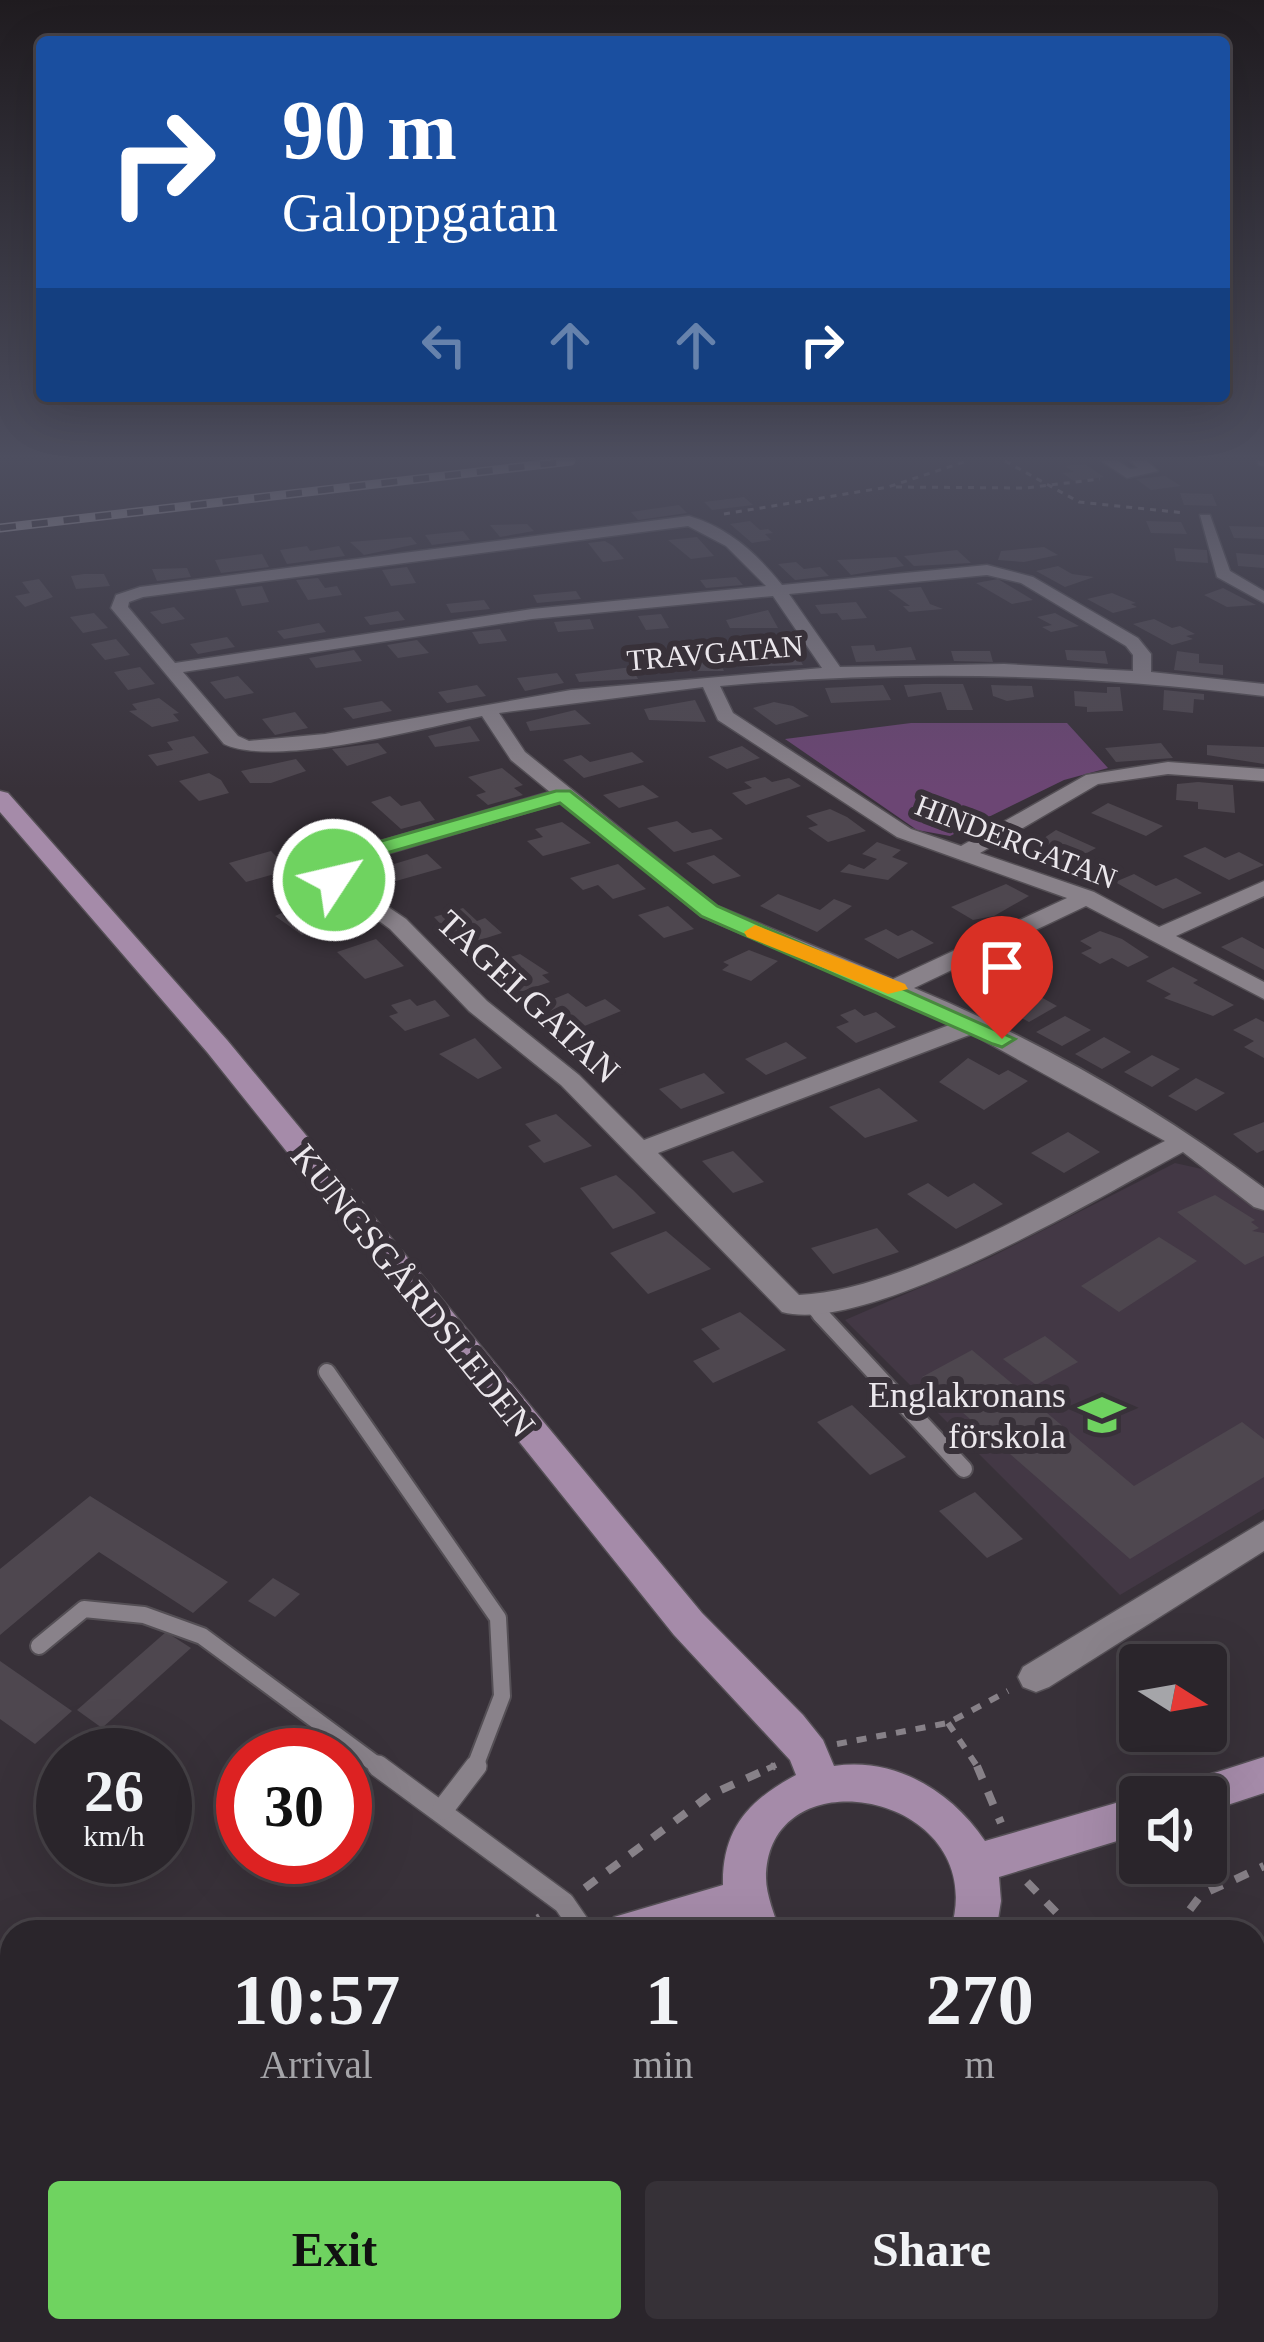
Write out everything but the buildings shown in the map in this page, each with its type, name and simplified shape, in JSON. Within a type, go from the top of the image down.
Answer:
[{"type":"main road","name":"KUNGSGÅRDSLEDEN","points":[[0,799],[218,1046],[688,1624],[789,1726],[808,1752],[820,1784]]},
{"type":"main road","points":[[1227,1787],[1264,1775]]},
{"type":"main road","points":[[715,1920],[750,1915],[742,1876],[760,1822],[787,1798],[820,1784],[859,1781],[920,1800],[952,1827],[974,1862],[980,1890],[975,1920]]},
{"type":"main road","points":[[974,1862],[1011,1856],[1119,1822]]},
{"type":"street","points":[[308,570],[140,592],[122,599],[119,608],[168,669],[532,614],[974,571],[1010,573],[1137,645],[1142,676]]},
{"type":"street","points":[[756,570],[780,593],[835,673]]},
{"type":"street","points":[[1222,570],[1264,598]]},
{"type":"street","name":"TRAVGATAN","points":[[168,669],[231,740],[246,747],[486,708],[835,673],[988,669],[1142,676],[1264,690]]},
{"type":"street","name":"HINDERGATAN","points":[[710,683],[725,716],[904,833],[1086,897],[1264,992]]},
{"type":"street","points":[[486,708],[518,756],[709,911],[973,1025],[1185,1141],[1264,1201]]},
{"type":"street","points":[[962,854],[1093,778],[1168,768],[1264,775]]},
{"type":"street","name":"TAGELGATAN","points":[[563,795],[351,857],[338,865],[334,880],[398,923],[478,1006],[570,1080],[803,1306]]},
{"type":"street","points":[[1161,934],[1264,888]]},
{"type":"street","points":[[894,988],[1086,897]]},
{"type":"street","points":[[639,1151],[973,1025]]},
{"type":"street","points":[[803,1306],[972,1250],[1185,1141]]},
{"type":"street","points":[[1036,1677],[1264,1534]]},
{"type":"lane","points":[[803,1306],[964,1468]]},
{"type":"lane","points":[[327,1372],[498,1618],[505,1686],[495,1730],[463,1789],[443,1809]]},
{"type":"lane","points":[[39,1646],[84,1609],[144,1616],[202,1636],[443,1809],[564,1903],[576,1920]]},
{"type":"path","points":[[1182,1920],[1201,1895],[1264,1865]]},
{"type":"shaded area","points":[[911,723],[1067,723],[1108,768],[1064,780],[950,836],[917,830],[785,739]]},
{"type":"shaded area","name":"Englakronans förskola","points":[[1175,1163],[1211,1171],[1264,1212],[1264,1509],[1120,1595],[845,1320],[989,1258]]},
{"type":"slow traffic","points":[[755,932],[896,989]]},
{"type":"place","name":"Englakronans förskola","points":[[1102,1415]]},
{"type":"route","points":[[334,880],[338,865],[351,857],[563,795],[709,911],[918,998],[1002,1039]]}]
